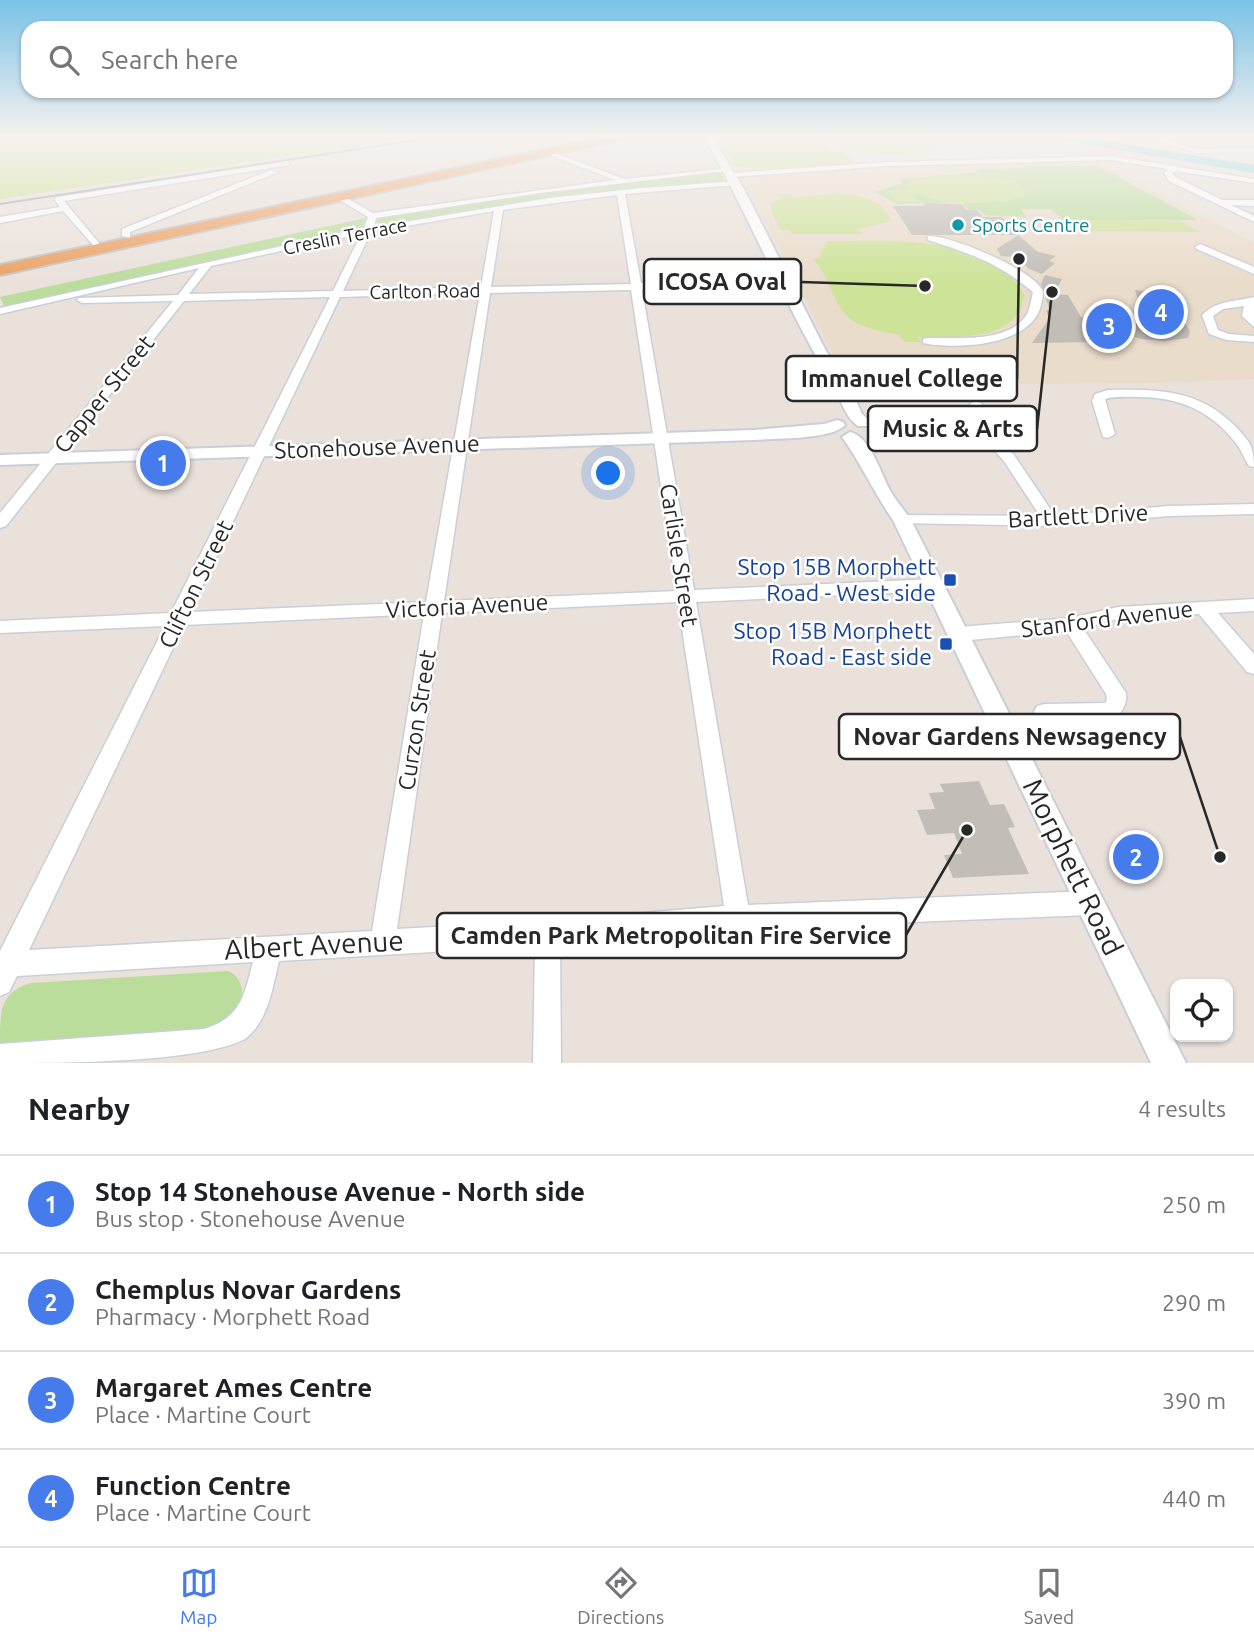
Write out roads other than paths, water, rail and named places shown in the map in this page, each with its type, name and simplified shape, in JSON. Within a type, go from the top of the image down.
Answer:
[{"type":"highway","points":[[0,263],[65,256],[374,185]]},
{"type":"highway","points":[[0,270],[33,258],[94,243],[274,207],[304,205],[394,185]]},
{"type":"street","points":[[94,243],[58,199],[150,185]]},
{"type":"street","points":[[127,236],[125,231],[240,185]]},
{"type":"street","points":[[617,185],[622,187]]},
{"type":"street","name":"Creslin Terrace","points":[[5,310],[367,231],[642,185]]},
{"type":"street","name":"Morphett Road","points":[[736,185],[832,375],[831,386],[843,413],[900,506],[902,520],[1169,1063]]},
{"type":"street","points":[[1184,185],[1254,219]]},
{"type":"street","points":[[341,197],[372,216],[500,196],[622,187]]},
{"type":"street","name":"Carlisle Street","points":[[622,187],[738,917]]},
{"type":"street","points":[[1220,202],[1254,203]]},
{"type":"street","points":[[0,220],[66,208]]},
{"type":"street","name":"Curzon Street","points":[[383,941],[499,209]]},
{"type":"street","name":"Clifton Street","points":[[3,970],[179,619],[372,216]]},
{"type":"street","points":[[927,341],[996,338],[1023,328],[1037,308],[1037,291],[1015,272],[989,257],[931,238]]},
{"type":"street","points":[[969,250],[983,245]]},
{"type":"street","points":[[1200,247],[1254,271]]},
{"type":"street","name":"Capper Street","points":[[0,523],[207,265]]},
{"type":"street","name":"Carlton Road","points":[[65,296],[84,300],[786,283]]},
{"type":"street","points":[[1254,301],[1250,303],[1247,316],[1254,324]]},
{"type":"street","points":[[1254,301],[1220,306],[1207,315],[1213,332],[1227,337],[1254,339]]},
{"type":"street","points":[[0,324],[12,314],[5,310]]},
{"type":"street","points":[[1108,434],[1098,401],[1100,397],[1108,394],[1167,392],[1181,395],[1203,406],[1241,440],[1254,463]]},
{"type":"street","points":[[976,404],[985,433],[1009,458],[1051,521]]},
{"type":"street","name":"Stonehouse Avenue","points":[[0,460],[754,435],[851,429]]},
{"type":"street","name":"Bartlett Drive","points":[[902,520],[1051,521],[1169,511],[1254,509]]},
{"type":"street","name":"Victoria Avenue","points":[[0,627],[934,585]]},
{"type":"street","name":"Stanford Avenue","points":[[960,634],[1071,624],[1118,613],[1254,605]]},
{"type":"street","points":[[1204,608],[1254,667]]},
{"type":"street","points":[[1044,712],[1110,711],[1117,702],[1116,693],[1071,624]]},
{"type":"street","name":"Albert Avenue","points":[[3,970],[269,948],[548,933],[738,917],[1090,903]]},
{"type":"street","points":[[547,1063],[548,933]]},
{"type":"street","points":[[0,1058],[209,1044],[230,1036],[246,1022],[254,1006],[269,948]]},
{"type":"tram line","points":[[0,204],[126,185]]},
{"type":"place","name":"Sports Centre","points":[[958,225]]},
{"type":"place","name":"Immanuel College","points":[[1019,259]]},
{"type":"place","name":"ICOSA Oval","points":[[925,286]]},
{"type":"place","name":"Music & Arts","points":[[1052,292]]},
{"type":"place","name":"Function Centre","points":[[1161,312]]},
{"type":"place","name":"Margaret Ames Centre","points":[[1109,326]]},
{"type":"place","name":"Stop 14 Stonehouse Avenue - North side","points":[[163,463]]},
{"type":"place","name":"Stop 15B Morphett Road - West side","points":[[950,580]]},
{"type":"place","name":"Stop 15B Morphett Road - East side","points":[[946,644]]},
{"type":"place","name":"Camden Park Metropolitan Fire Service","points":[[967,830]]},
{"type":"place","name":"Chemplus Novar Gardens","points":[[1136,857]]},
{"type":"place","name":"Novar Gardens Newsagency","points":[[1220,857]]}]
